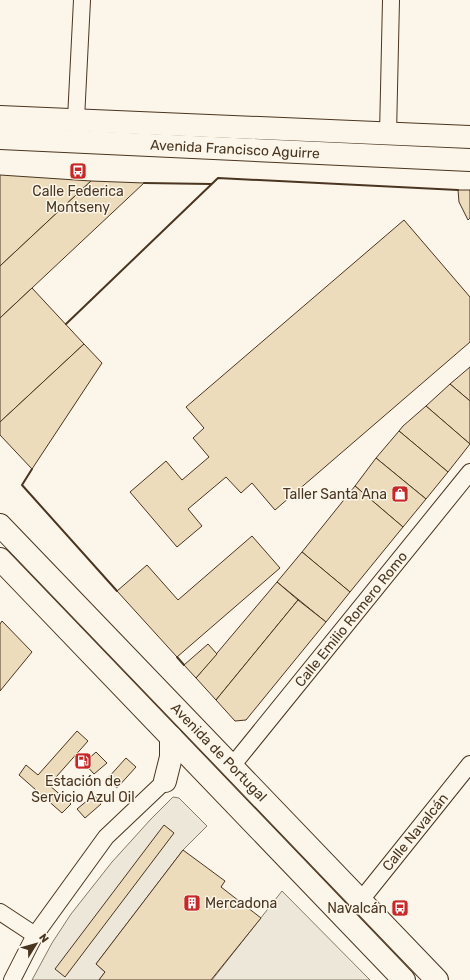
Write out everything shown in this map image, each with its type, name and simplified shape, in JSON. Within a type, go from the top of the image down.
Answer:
[{"type":"main road","name":"Avenida Francisco Aguirre","points":[[0,117],[76,119],[470,137]]},
{"type":"main road","name":"Avenida Francisco Aguirre","points":[[0,138],[470,160]]},
{"type":"main road","name":"Avenida de Portugal","points":[[0,525],[436,980]]},
{"type":"main road","name":"Avenida de Portugal","points":[[0,559],[311,882],[389,972],[404,980]]},
{"type":"main road","points":[[165,781],[171,757],[171,737]]},
{"type":"main road","points":[[165,781],[186,774],[205,773]]},
{"type":"street","points":[[76,119],[82,0]]},
{"type":"street","points":[[388,134],[392,0]]},
{"type":"street","name":"Calle Emilio Romero Romo","points":[[232,766],[470,472]]},
{"type":"street","name":"Calle Navalcán","points":[[361,900],[470,764]]},
{"type":"street","points":[[12,980],[34,935],[106,837],[165,781]]},
{"type":"street","points":[[0,912],[34,935]]},
{"type":"shaded area","points":[[173,797],[179,798],[207,826],[183,850],[96,964],[105,972],[99,980],[32,980],[52,943],[71,914],[112,862]]},
{"type":"shaded area","points":[[282,891],[370,980],[212,980]]},
{"type":"building","points":[[0,175],[91,181],[0,266]]},
{"type":"building","points":[[91,181],[144,183],[0,318],[0,266]]},
{"type":"building","points":[[458,190],[470,190],[470,218],[468,220],[459,202]]},
{"type":"building","points":[[404,220],[470,297],[470,342],[275,510],[252,483],[241,493],[226,477],[188,509],[202,526],[177,547],[130,492],[166,461],[182,480],[209,457],[193,438],[204,428],[186,407]]},
{"type":"building","points":[[32,288],[84,344],[0,422],[0,318]]},
{"type":"building","points":[[84,344],[102,363],[32,469],[0,435],[0,422]]},
{"type":"building","points":[[470,367],[470,401],[450,384]]},
{"type":"building","points":[[450,384],[470,401],[470,444],[426,406]]},
{"type":"building","points":[[426,406],[470,444],[448,472],[399,431]]},
{"type":"building","points":[[399,431],[448,472],[426,499],[376,458]]},
{"type":"building","points":[[376,458],[426,499],[403,527],[355,486]]},
{"type":"building","points":[[355,486],[403,527],[350,592],[302,552]]},
{"type":"building","points":[[252,536],[280,568],[177,657],[117,591],[147,565],[178,600]]},
{"type":"building","points":[[302,552],[350,592],[326,622],[277,582]]},
{"type":"building","points":[[277,582],[298,600],[216,700],[196,678]]},
{"type":"building","points":[[298,600],[326,622],[246,720],[235,721],[216,700]]},
{"type":"building","points":[[2,621],[32,652],[0,691],[0,624]]},
{"type":"building","points":[[208,644],[217,654],[196,678],[184,665]]},
{"type":"building","points":[[77,731],[88,741],[49,785],[71,804],[62,813],[19,775],[26,765],[38,775]]},
{"type":"building","points":[[96,752],[107,763],[94,774],[84,763]]},
{"type":"building","points":[[126,758],[136,767],[117,788],[107,779]]},
{"type":"building","points":[[94,795],[101,804],[85,818],[77,809]]},
{"type":"building","points":[[164,825],[174,833],[65,977],[55,969]]},
{"type":"building","name":"Mercadona","points":[[183,850],[225,881],[221,887],[261,918],[211,980],[99,980],[105,972],[96,964]]},
{"type":"wall","points":[[66,324],[218,178],[458,190]]},
{"type":"wall","points":[[144,183],[211,184]]},
{"type":"wall","points":[[32,469],[22,485],[117,591]]},
{"type":"wall","points":[[177,657],[184,665]]},
{"type":"place","name":"Calle Federica Montseny","points":[[78,171]]},
{"type":"place","name":"Taller Santa Ana","points":[[400,494]]},
{"type":"place","name":"Estación de Servicio Azul Oil","points":[[83,761]]},
{"type":"place","name":"Mercadona","points":[[192,903]]},
{"type":"place","name":"Navalcán","points":[[400,908]]}]
